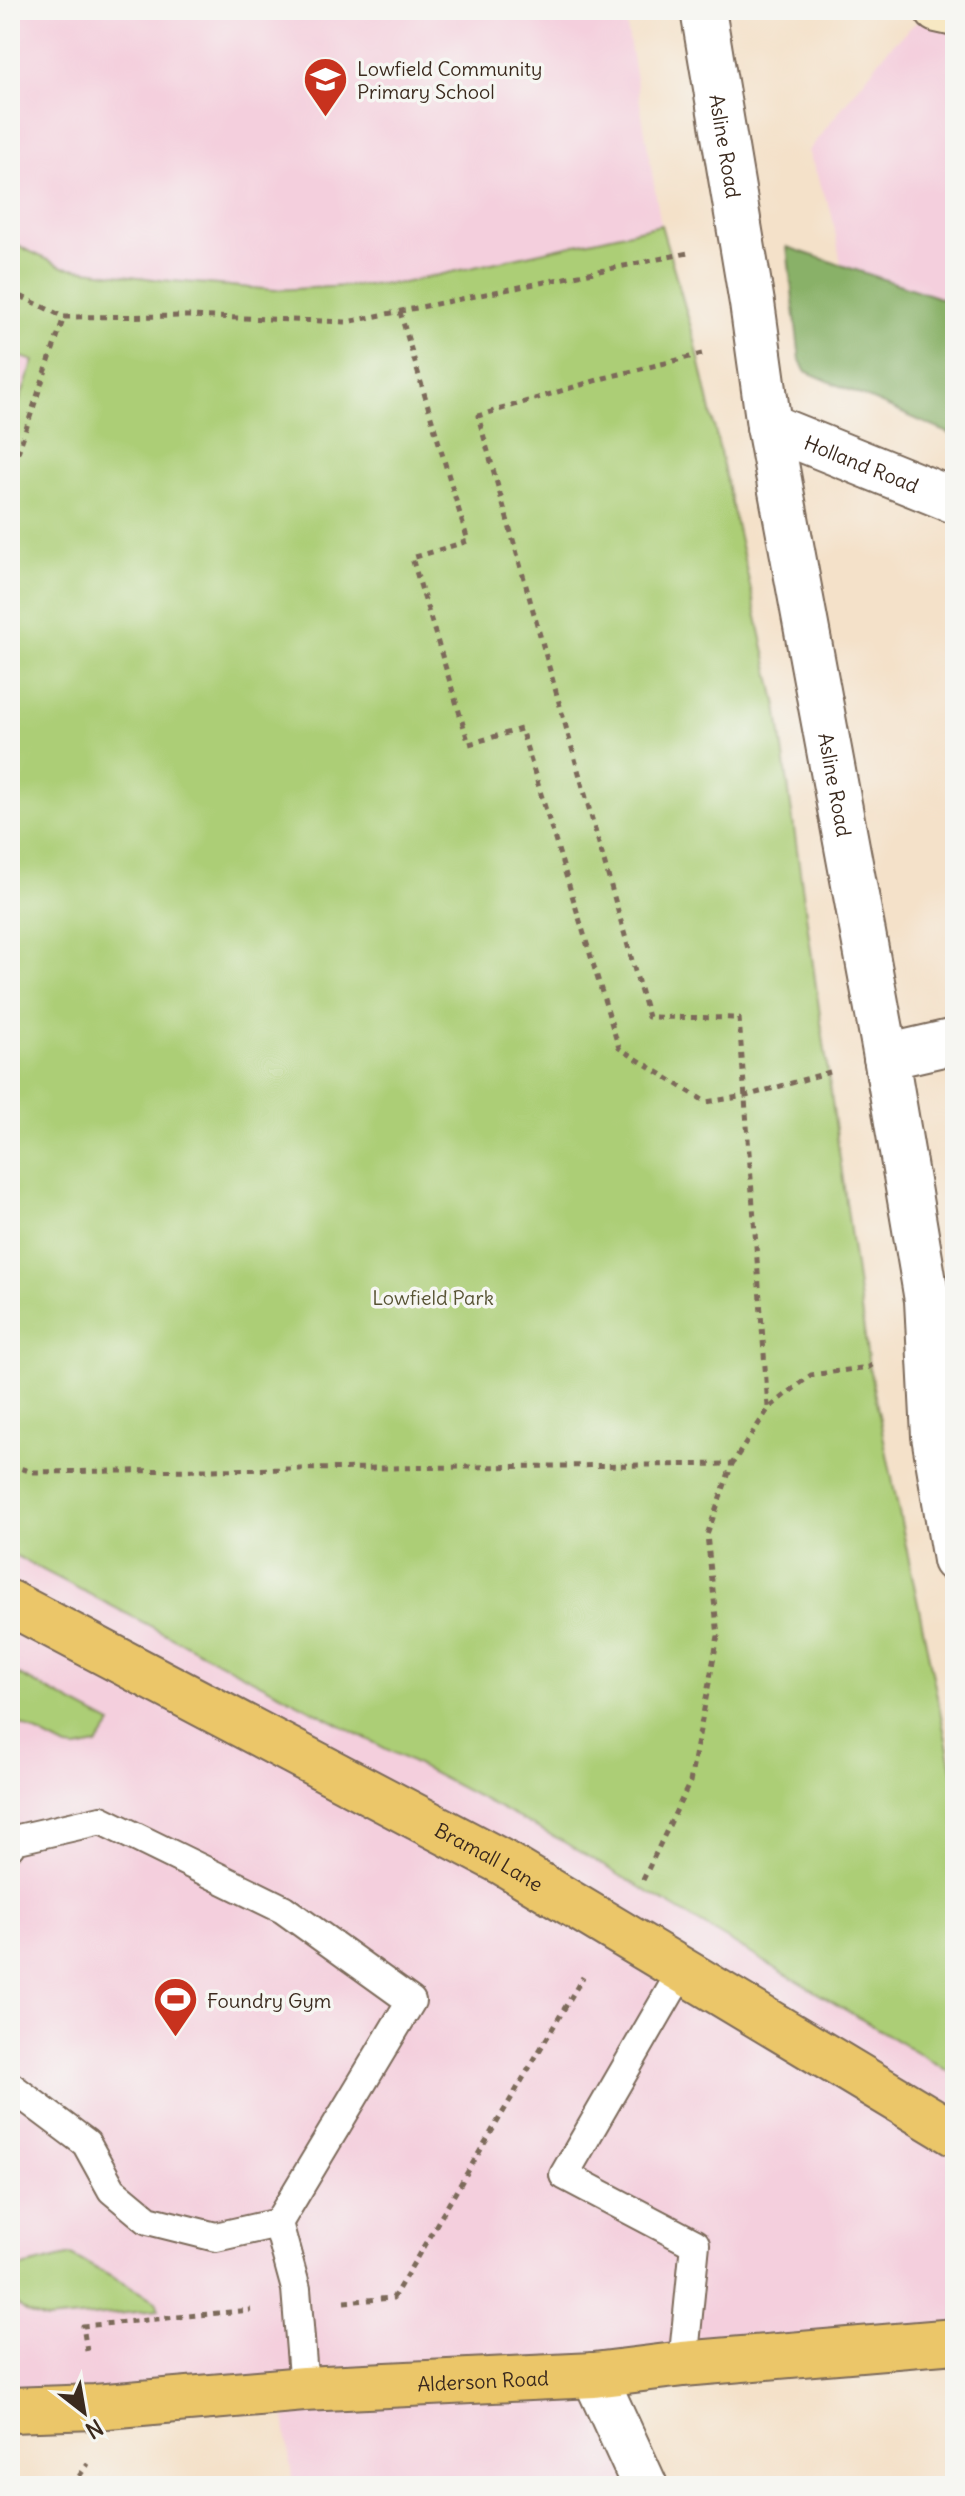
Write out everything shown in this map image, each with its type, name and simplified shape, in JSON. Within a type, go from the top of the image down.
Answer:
[{"type":"highway","name":"Bramall Lane","points":[[10,1603],[502,1862],[955,2134]]},
{"type":"highway","name":"Alderson Road","points":[[10,2410],[95,2407],[304,2389],[594,2375],[683,2364],[955,2341]]},
{"type":"main road","points":[[937,10],[955,14]]},
{"type":"street","name":"Asline Road","points":[[703,10],[752,303],[769,426],[886,1057],[927,1300],[934,1436],[955,1560]]},
{"type":"street","name":"Holland Road","points":[[769,426],[955,501]]},
{"type":"street","points":[[886,1057],[955,1041]]},
{"type":"street","points":[[594,2375],[645,2486]]},
{"type":"lane","points":[[10,1846],[14,1840],[101,1820],[283,1909],[411,2001],[278,2223],[296,2289],[304,2389]]},
{"type":"lane","points":[[682,1971],[564,2175],[695,2244],[683,2364]]},
{"type":"lane","points":[[10,2086],[86,2143],[112,2190],[148,2220],[216,2237],[278,2223]]},
{"type":"path","points":[[10,291],[64,317],[188,316],[347,322],[692,252]]},
{"type":"path","points":[[400,312],[468,541],[412,558],[469,744],[521,729],[619,1048],[706,1102],[746,1096],[835,1071]]},
{"type":"path","points":[[10,476],[64,317]]},
{"type":"path","points":[[707,353],[604,378],[478,416],[648,1017],[739,1018],[769,1408]]},
{"type":"path","points":[[95,2407],[83,2326],[393,2298],[646,1874],[690,1782],[718,1636],[707,1535],[732,1464],[769,1408],[811,1375],[869,1367],[878,1360]]},
{"type":"path","points":[[10,1465],[32,1472],[732,1464]]},
{"type":"shaded area","name":"Lowfield Community Primary School","points":[[10,10],[624,10],[661,225],[403,283],[275,290],[54,266],[10,245]]},
{"type":"shaded area","points":[[929,10],[955,14],[955,303],[841,264],[832,215],[808,151],[889,48]]},
{"type":"shaded area","points":[[10,353],[35,361],[10,427]]},
{"type":"shaded area","points":[[10,1553],[557,1838],[955,2075],[955,2341],[594,2375],[645,2486],[293,2486],[281,2393],[10,2410]]},
{"type":"green space","name":"Lowfield Park","points":[[661,225],[695,341],[777,706],[869,1367],[955,1783],[955,2075],[557,1838],[10,1553],[10,427],[34,361],[10,353],[10,242],[63,267],[275,290],[403,283]]},
{"type":"green space","points":[[787,247],[955,303],[955,436],[805,371],[800,360]]},
{"type":"green space","points":[[10,1670],[112,1724],[97,1745],[77,1749],[67,1748],[10,1719]]},
{"type":"green space","points":[[71,2255],[156,2301],[159,2310],[46,2320],[27,2313],[10,2299],[10,2270]]},
{"type":"place","name":"Lowfield Community Primary School","points":[[326,118]]},
{"type":"place","name":"Foundry Gym","points":[[176,2039]]}]
